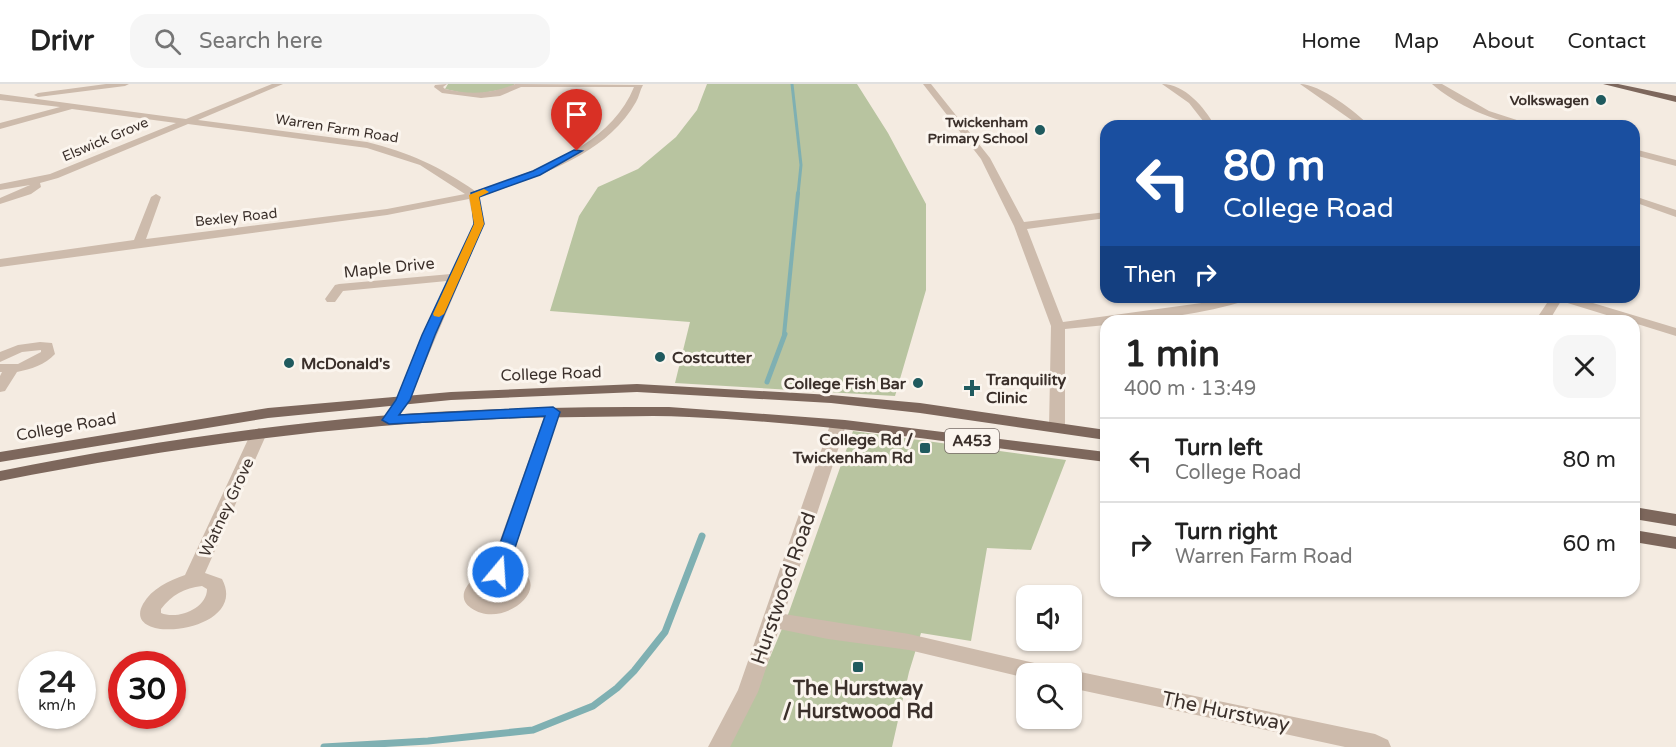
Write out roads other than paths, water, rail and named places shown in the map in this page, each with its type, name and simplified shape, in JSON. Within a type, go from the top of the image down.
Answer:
[{"type":"main road","points":[[1607,84],[1676,97]]},
{"type":"main road","points":[[1624,84],[1676,97]]},
{"type":"main road","name":"College Road","points":[[0,457],[254,415],[403,400],[637,388],[843,400],[920,408],[1100,434]]},
{"type":"main road","points":[[389,420],[403,400]]},
{"type":"main road","name":"A453","points":[[0,476],[82,459],[259,433],[389,420],[553,412],[686,412],[838,425],[1100,456]]},
{"type":"main road","points":[[1057,428],[1058,451]]},
{"type":"main road","points":[[1640,514],[1676,520]]},
{"type":"main road","points":[[1640,537],[1676,543]]},
{"type":"street","points":[[0,125],[6,104],[125,84]]},
{"type":"street","name":"Elswick Grove","points":[[0,187],[24,182],[34,183],[78,167],[279,84]]},
{"type":"street","points":[[443,84],[438,87],[442,91],[470,97],[497,94],[520,84],[639,84]]},
{"type":"street","name":"Bexley Road","points":[[0,263],[387,212],[474,195],[536,173],[564,160],[591,143],[612,127],[632,102],[639,84]]},
{"type":"street","points":[[927,84],[985,158],[1020,226],[1058,326],[1057,428]]},
{"type":"street","points":[[1166,84],[1197,106],[1208,120]]},
{"type":"street","points":[[1304,84],[1358,120]]},
{"type":"street","points":[[1436,84],[1486,113],[1510,120]]},
{"type":"street","points":[[0,125],[77,105],[95,89]]},
{"type":"street","name":"Warren Farm Road","points":[[6,104],[77,105],[316,138],[400,153],[441,170],[474,195]]},
{"type":"street","points":[[1640,154],[1676,163]]},
{"type":"street","name":"Elswick Grove","points":[[0,201],[27,192],[37,185],[34,183]]},
{"type":"street","points":[[403,400],[429,335],[479,224],[474,195]]},
{"type":"street","points":[[139,243],[156,197]]},
{"type":"street","points":[[1640,201],[1676,214]]},
{"type":"street","points":[[1020,226],[1100,216]]},
{"type":"street","name":"Maple Drive","points":[[331,299],[339,288],[456,277]]},
{"type":"street","points":[[1149,315],[1224,303]]},
{"type":"street","points":[[1579,303],[1619,315]]},
{"type":"street","points":[[1640,321],[1676,332]]},
{"type":"street","points":[[1058,326],[1100,322]]},
{"type":"street","points":[[0,358],[12,351],[31,345],[47,346],[48,354],[33,364],[5,369],[0,388]]},
{"type":"street","points":[[498,572],[553,412]]},
{"type":"street","name":"Hurstwood Road","points":[[719,747],[748,692],[838,425]]},
{"type":"street","name":"Watney Grove","points":[[192,580],[259,433]]},
{"type":"street","points":[[773,620],[828,631],[909,642],[1016,668]]},
{"type":"street","name":"The Hurstway","points":[[1082,681],[1185,702],[1380,747]]},
{"type":"waterway","points":[[792,84],[801,165],[798,194]]},
{"type":"waterway","points":[[784,335],[798,193]]},
{"type":"waterway","points":[[767,382],[785,334]]},
{"type":"waterway","points":[[324,747],[428,741],[533,730],[593,706],[617,688],[634,671],[665,632],[702,536]]},
{"type":"place","name":"Volkswagen","points":[[1601,100]]},
{"type":"place","name":"Twickenham Primary School","points":[[1040,130]]},
{"type":"place","name":"Costcutter","points":[[660,357]]},
{"type":"place","name":"McDonald's","points":[[289,363]]},
{"type":"place","name":"College Fish Bar","points":[[918,383]]},
{"type":"place","name":"Tranquility Clinic","points":[[972,388]]},
{"type":"place","name":"College Rd / Twickenham Rd","points":[[925,448]]},
{"type":"place","name":"The Hurstway / Hurstwood Rd","points":[[858,667]]}]
